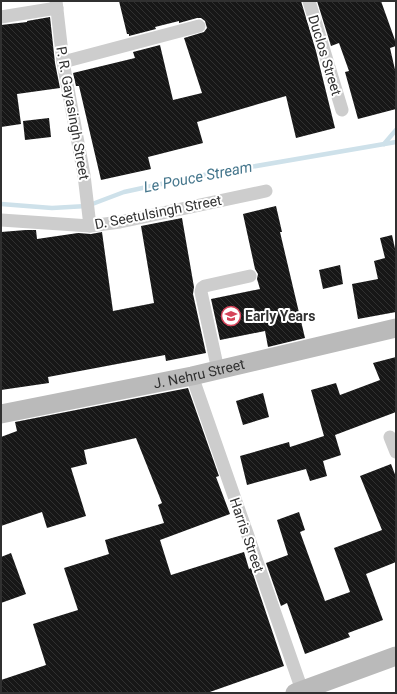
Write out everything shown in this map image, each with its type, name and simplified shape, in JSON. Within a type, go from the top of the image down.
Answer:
[{"type":"main road","name":"J. Nehru Street","points":[[1,414],[192,376],[396,328]]},
{"type":"main road","points":[[300,692],[396,656]]},
{"type":"street","name":"Duclos Street","points":[[309,1],[342,110]]},
{"type":"street","points":[[1,17],[56,5]]},
{"type":"street","name":"P. R. Gayasingh Street","points":[[56,5],[63,62],[84,174],[90,226]]},
{"type":"street","points":[[63,62],[199,26]]},
{"type":"street","name":"D. Seetulsingh Street","points":[[1,220],[90,226],[120,222],[266,191]]},
{"type":"street","points":[[218,370],[201,292],[202,288],[205,286],[250,276]]},
{"type":"street","name":"Harris Street","points":[[192,376],[300,692]]},
{"type":"street","points":[[390,437],[396,452]]},
{"type":"building","points":[[119,1],[301,1],[316,51],[335,128],[296,138],[286,96],[197,122],[203,143],[148,157],[151,169],[101,180],[79,86],[76,86],[73,73],[135,58],[133,52],[160,45],[173,100],[202,93],[184,38],[204,32],[207,28],[205,21],[201,18],[197,18],[179,23],[179,21],[129,36],[129,34],[127,34]]},
{"type":"building","points":[[317,1],[381,1],[396,43],[396,46],[390,48],[396,74],[396,109],[358,119],[345,72],[349,71],[339,43],[331,46]]},
{"type":"building","points":[[50,17],[55,63],[60,88],[17,94],[21,124],[1,127],[1,25],[27,22]]},
{"type":"building","points":[[49,118],[51,137],[25,140],[23,121]]},
{"type":"building","points":[[276,206],[282,232],[280,232],[305,338],[268,347],[265,331],[220,340],[211,299],[260,289],[257,279],[258,274],[255,269],[243,214]]},
{"type":"building","points":[[182,218],[194,287],[193,294],[206,353],[166,361],[165,355],[48,377],[49,383],[1,390],[1,232],[36,230],[37,239],[78,233],[91,234],[102,232],[113,311],[154,303],[141,226]]},
{"type":"building","points":[[392,235],[396,253],[396,312],[358,319],[352,284],[378,279],[374,261],[385,258],[380,238]]},
{"type":"building","points":[[340,265],[343,284],[323,289],[319,270]]},
{"type":"building","points":[[396,357],[396,412],[335,435],[341,455],[323,461],[327,476],[310,481],[306,469],[247,485],[240,456],[289,442],[290,447],[324,436],[311,390],[336,383],[340,395],[380,380],[373,363]]},
{"type":"building","points":[[188,388],[219,476],[216,477],[230,514],[160,540],[171,575],[244,552],[249,569],[251,568],[284,666],[207,693],[1,693],[1,680],[46,665],[33,624],[78,610],[64,568],[109,554],[105,540],[164,523],[158,505],[162,503],[136,438],[84,450],[87,464],[71,468],[86,516],[47,528],[42,512],[1,526],[1,437],[17,431],[15,422]]},
{"type":"building","points":[[263,393],[269,417],[243,425],[236,401]]},
{"type":"building","points":[[391,464],[396,477],[396,562],[366,574],[383,620],[348,633],[350,637],[305,654],[287,603],[281,606],[266,563],[288,555],[277,520],[299,512],[305,530],[300,532],[325,601],[350,592],[334,548],[382,530],[360,476]]},
{"type":"building","points":[[11,553],[26,594],[1,603],[1,557]]},
{"type":"waterway","points":[[384,144],[396,130]]},
{"type":"waterway","name":"Le Pouce Stream","points":[[1,204],[52,208],[87,206],[124,192],[198,176],[396,142]]},
{"type":"place","name":"Early Years","points":[[231,316]]}]
